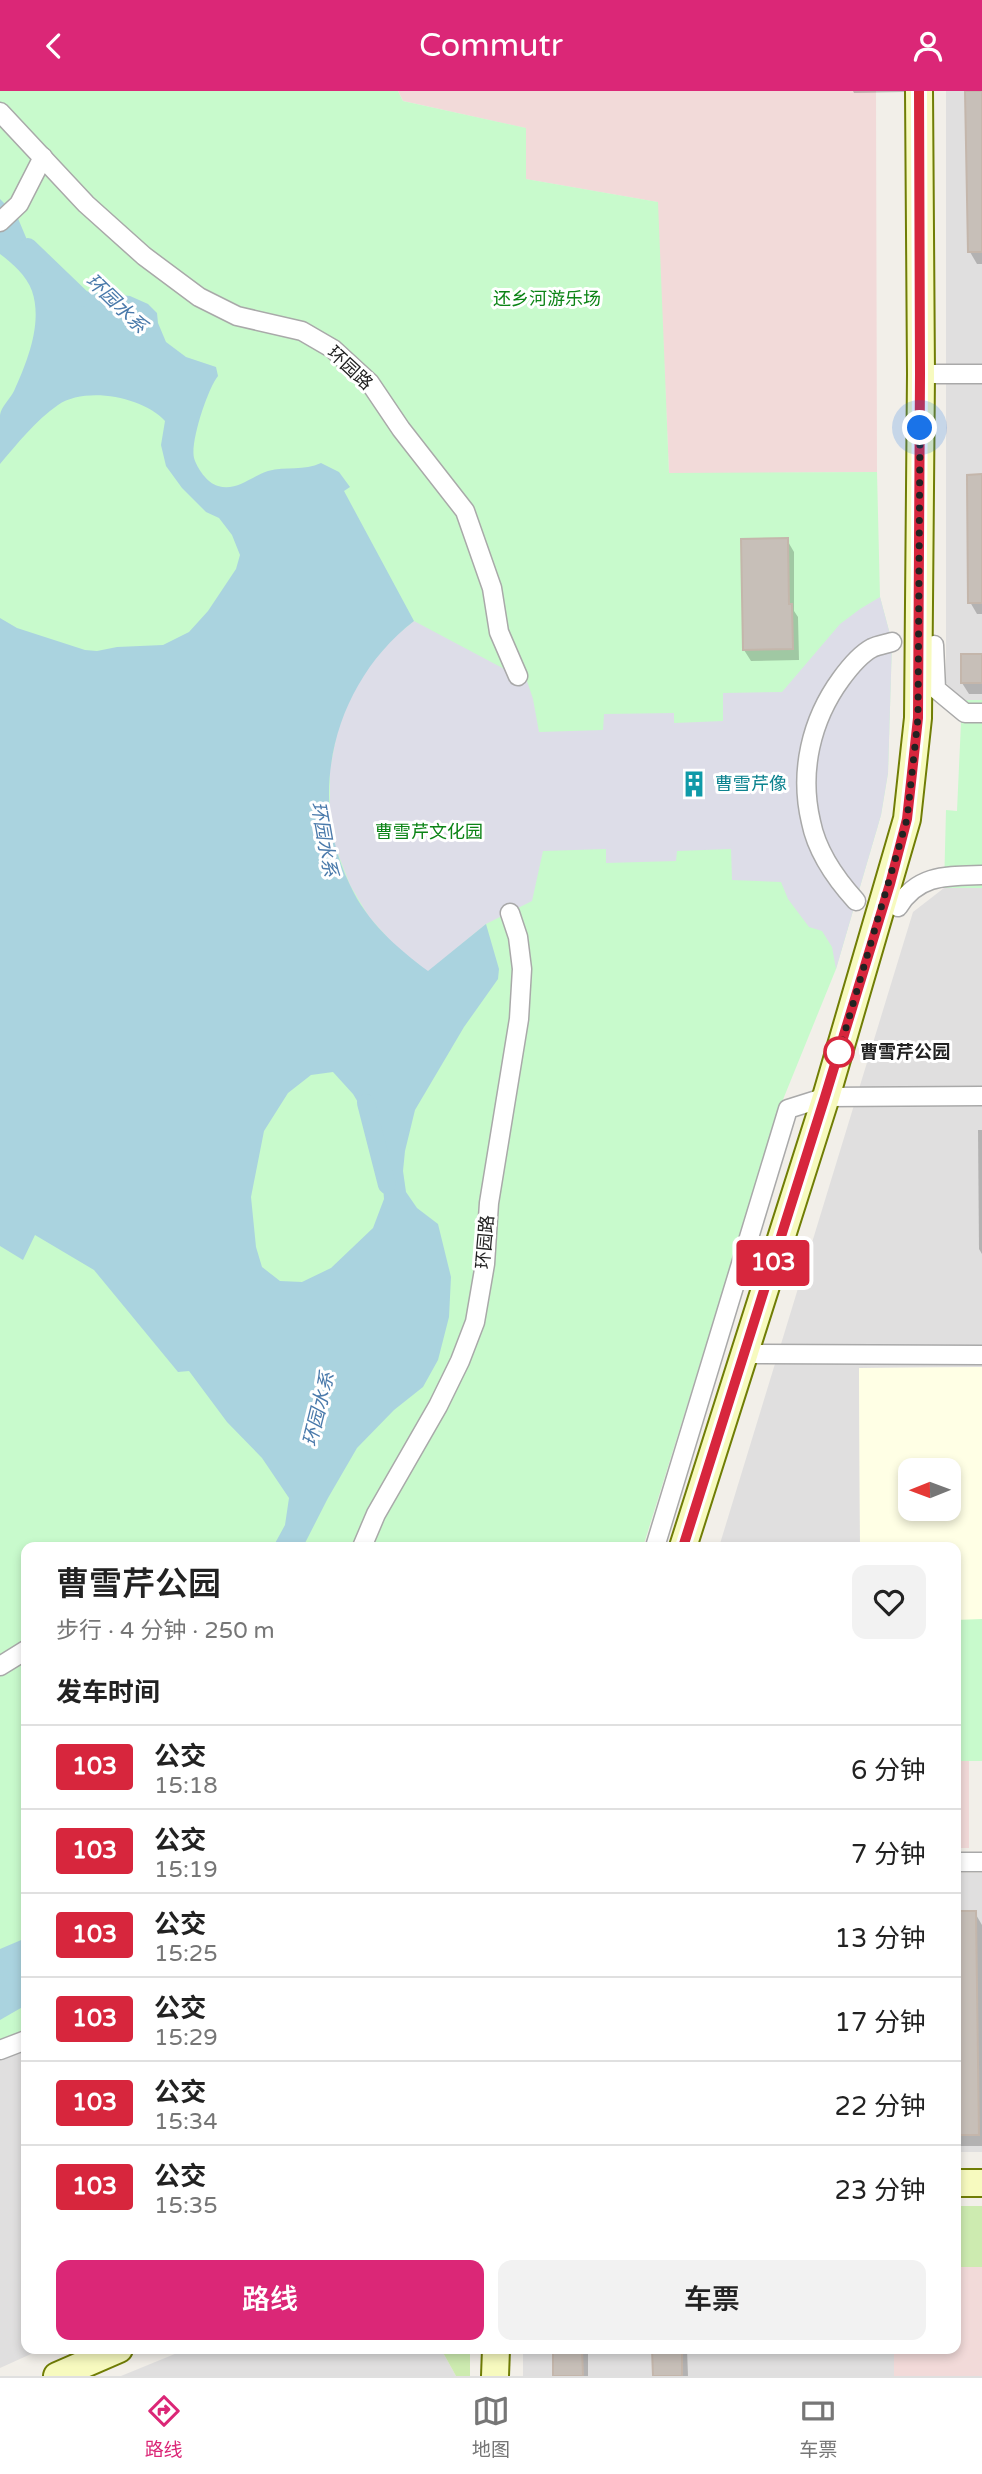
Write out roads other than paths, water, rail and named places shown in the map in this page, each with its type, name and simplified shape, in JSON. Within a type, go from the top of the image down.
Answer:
[{"type":"main road","points":[[685,1542],[825,1097],[907,819],[918,718],[919,91]]},
{"type":"main road","points":[[961,2183],[982,2183]]},
{"type":"main road","points":[[57,2376],[108,2354]]},
{"type":"main road","points":[[495,2376],[496,2354]]},
{"type":"street","name":"环园路","points":[[0,112],[86,204],[144,257],[199,297],[237,316],[302,331],[333,349],[370,383],[401,429],[465,511],[492,588],[499,632],[518,676]]},
{"type":"street","points":[[0,222],[19,204],[43,157]]},
{"type":"street","points":[[920,374],[982,374]]},
{"type":"street","points":[[856,901],[840,884],[821,852],[811,823],[807,791],[808,758],[816,725],[844,674],[871,648],[892,642]]},
{"type":"street","points":[[934,645],[936,689],[965,713],[982,713]]},
{"type":"street","points":[[898,907],[905,896],[932,878],[982,875]]},
{"type":"street","name":"环园路","points":[[364,1542],[376,1514],[439,1406],[475,1322],[485,1264],[489,1203],[519,1019],[523,969],[518,937],[509,913]]},
{"type":"street","points":[[656,1542],[788,1109],[825,1097],[982,1096]]},
{"type":"street","points":[[744,1354],[982,1355]]},
{"type":"street","points":[[0,1666],[21,1653]]},
{"type":"street","points":[[961,1862],[982,1862]]},
{"type":"street","points":[[0,2050],[21,2041]]},
{"type":"water","points":[[0,199],[17,216],[30,247],[62,281],[83,291],[130,296],[148,304],[157,313],[166,342],[186,357],[216,367],[218,376],[201,415],[193,450],[197,466],[210,482],[231,487],[268,471],[321,463],[339,472],[350,487],[344,491],[414,621],[387,646],[364,675],[347,707],[336,742],[330,778],[330,814],[337,850],[350,885],[365,911],[394,943],[428,971],[486,924],[499,969],[498,979],[464,1027],[415,1110],[405,1151],[403,1171],[406,1192],[417,1208],[438,1224],[451,1277],[449,1317],[438,1360],[423,1387],[394,1410],[357,1448],[306,1542],[276,1542],[285,1525],[289,1498],[262,1458],[227,1422],[189,1371],[178,1372],[94,1270],[35,1235],[23,1260],[0,1246],[0,618],[17,628],[85,650],[163,645],[189,632],[208,611],[236,569],[240,555],[232,535],[219,518],[206,512],[182,488],[166,466],[161,445],[165,421],[129,400],[98,395],[70,399],[42,418],[0,464],[0,415],[24,368],[36,316],[30,285],[0,254]],"holes":[[[333,1072],[353,1094],[374,1129],[381,1160],[384,1199],[373,1228],[331,1268],[302,1282],[280,1281],[262,1267],[256,1247],[251,1197],[264,1131],[288,1093],[311,1075]]]},
{"type":"water","points":[[21,1940],[21,2008],[0,2020],[0,1949]]},
{"type":"waterway","name":"环园水系","points":[[28,247],[81,298]]},
{"type":"waterway","name":"环园水系","points":[[366,1103],[387,1185]]},
{"type":"place","name":"曹雪芹像","points":[[694,784]]},
{"type":"place","name":"曹雪芹公园","points":[[839,1052]]},
{"type":"park label","name":"还乡河游乐场","points":[[547,299]]},
{"type":"park label","name":"曹雪芹文化园","points":[[429,832]]}]
